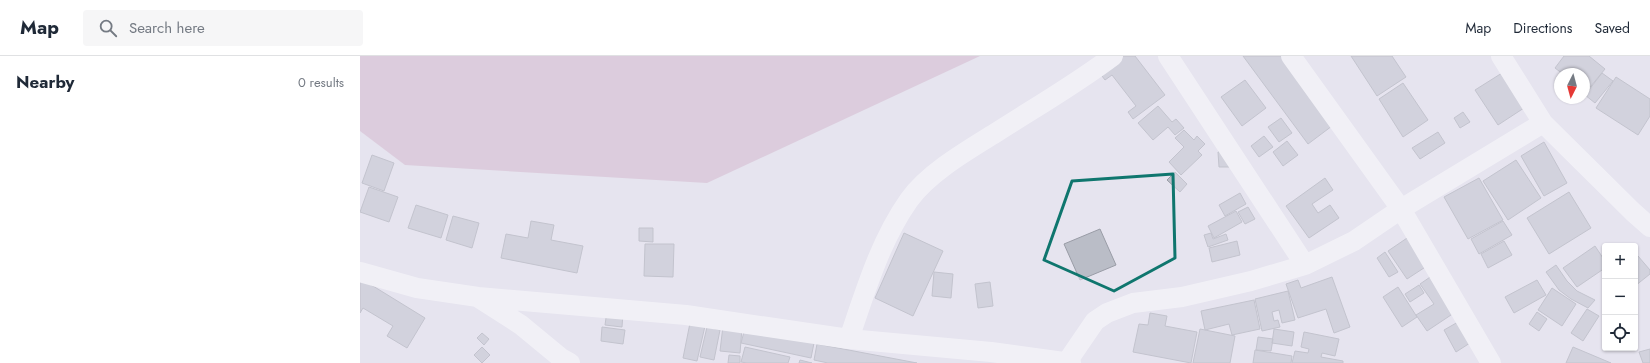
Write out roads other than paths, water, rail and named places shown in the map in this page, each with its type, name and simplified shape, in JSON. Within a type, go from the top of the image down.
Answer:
[{"type":"street","points":[[849,339],[873,269],[896,221],[909,199],[932,176],[972,147],[1086,76],[1113,56]]},
{"type":"street","points":[[1168,56],[1305,265]]},
{"type":"street","points":[[1291,56],[1401,209],[1491,363]]},
{"type":"street","points":[[1501,56],[1543,123],[1632,212],[1650,227]]},
{"type":"street","points":[[360,272],[417,288],[478,297],[686,315],[849,339],[1069,362],[1095,321],[1107,313],[1133,303],[1182,297],[1243,283],[1305,265],[1354,241],[1401,209],[1543,123]]},
{"type":"street","points":[[478,297],[521,325],[561,358],[570,363]]}]
